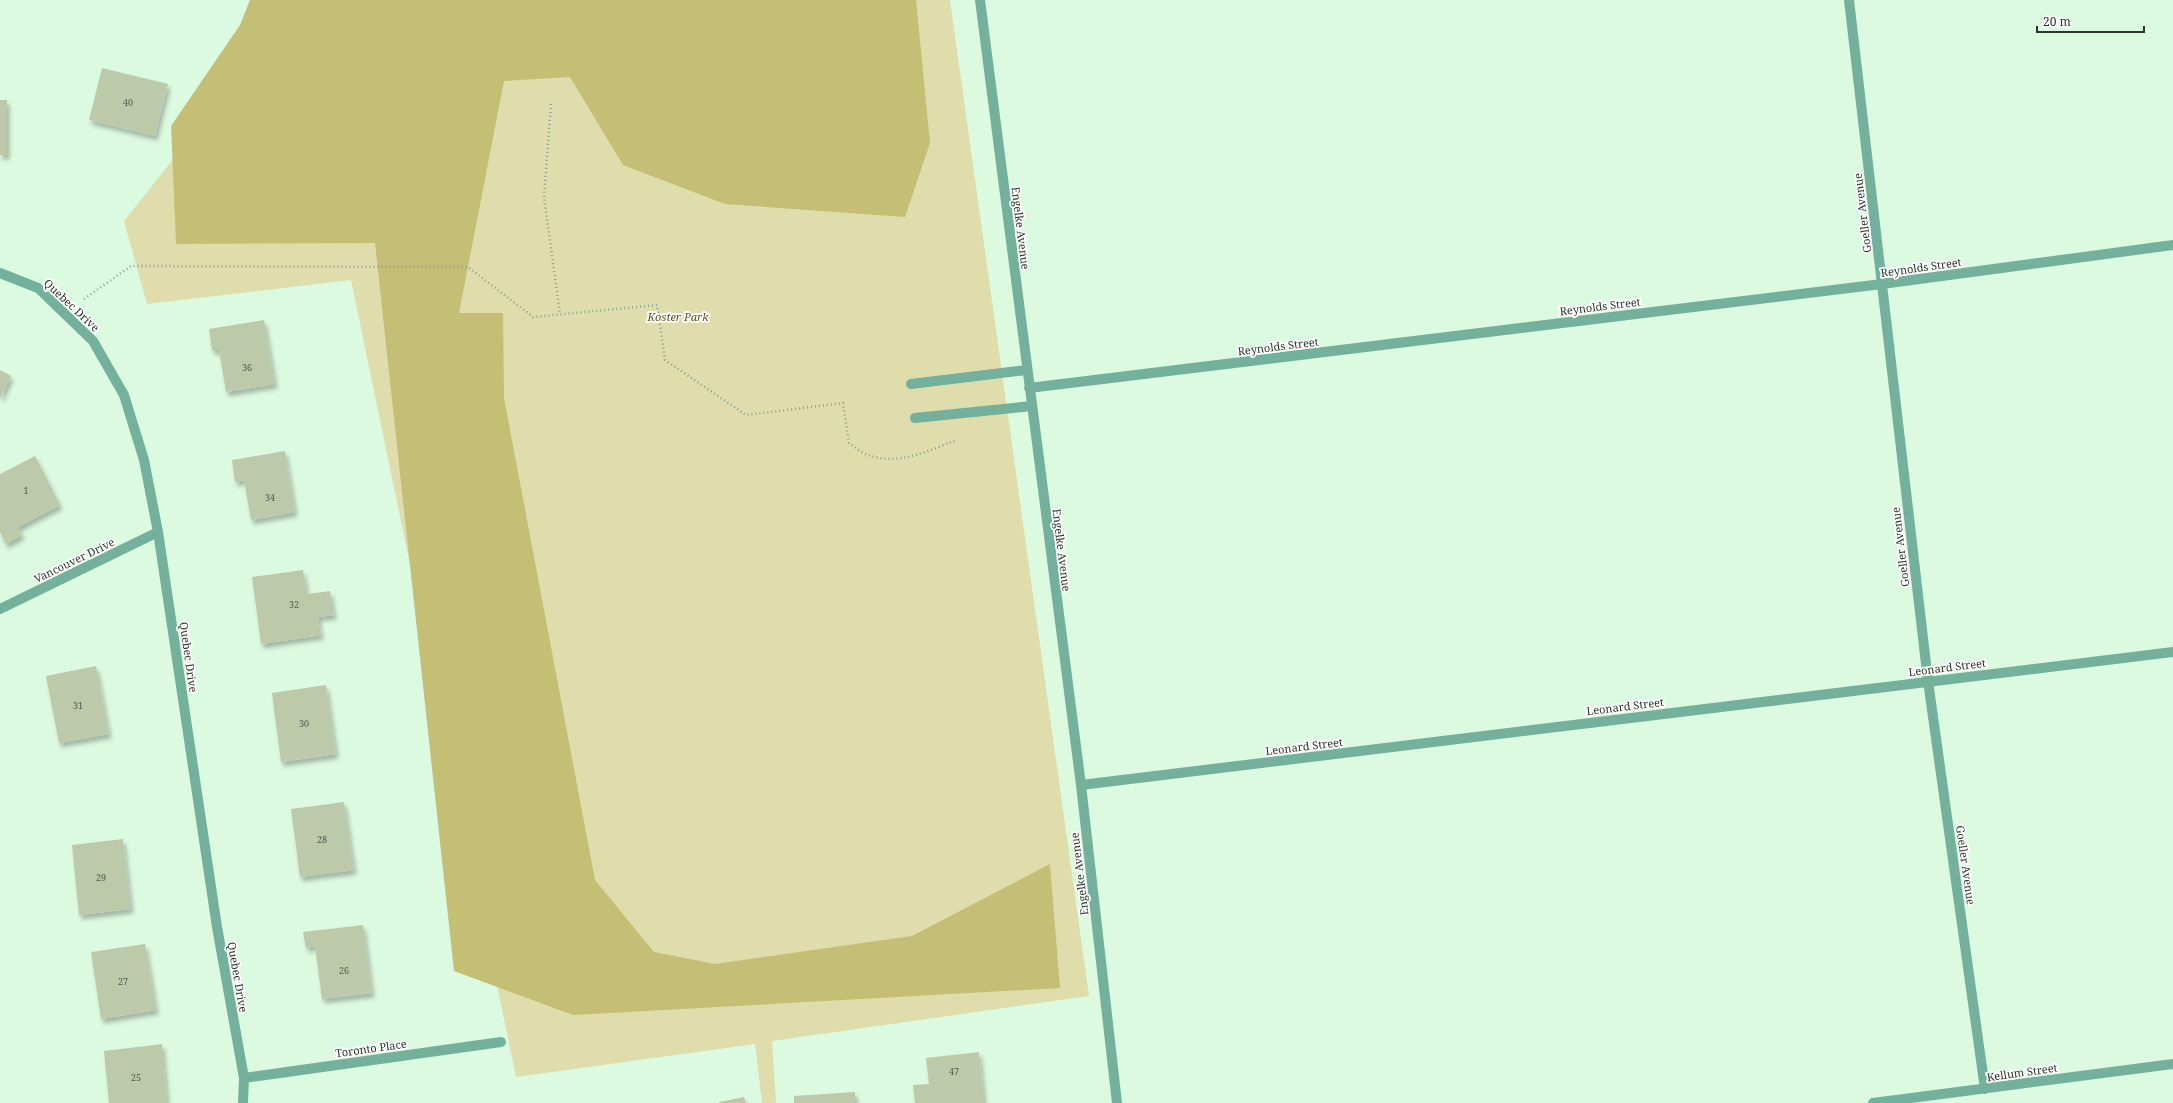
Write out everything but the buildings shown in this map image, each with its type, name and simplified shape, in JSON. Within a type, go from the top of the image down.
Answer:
[{"type":"street","name":"Engelke Avenue","points":[[980,0],[1081,785],[1118,1103]]},
{"type":"street","name":"Goeller Avenue","points":[[1849,0],[1928,681],[1985,1089]]},
{"type":"street","name":"Reynolds Street","points":[[1029,388],[1882,284],[2173,245]]},
{"type":"street","name":"Quebec Drive","points":[[0,273],[38,288],[93,341],[124,395],[144,460],[158,532],[217,927],[244,1078],[243,1103]]},
{"type":"street","points":[[911,384],[1027,370]]},
{"type":"street","points":[[915,418],[1032,406]]},
{"type":"street","name":"Vancouver Drive","points":[[0,609],[158,532]]},
{"type":"street","name":"Leonard Street","points":[[1081,785],[2173,652]]},
{"type":"street","name":"Toronto Place","points":[[244,1078],[501,1042]]},
{"type":"street","name":"Kellum Street","points":[[1873,1103],[2173,1064]]},
{"type":"path","points":[[550,104],[544,197],[560,314]]},
{"type":"path","points":[[64,313],[130,266],[468,267],[534,317],[658,305],[665,360],[746,415],[843,403],[849,443],[868,455],[887,458],[906,457],[926,453],[960,438]]},
{"type":"green space","name":"Koster Park","points":[[300,0],[950,0],[1089,996],[772,1041],[776,1103],[762,1103],[755,1044],[516,1077],[351,280],[147,304],[124,221]]},
{"type":"shaded area","points":[[250,0],[916,0],[930,143],[905,217],[725,204],[623,165],[570,77],[504,81],[459,313],[503,313],[504,398],[595,880],[654,952],[715,964],[912,936],[1050,864],[1060,988],[573,1015],[454,971],[375,243],[176,244],[171,126],[240,25]]}]
